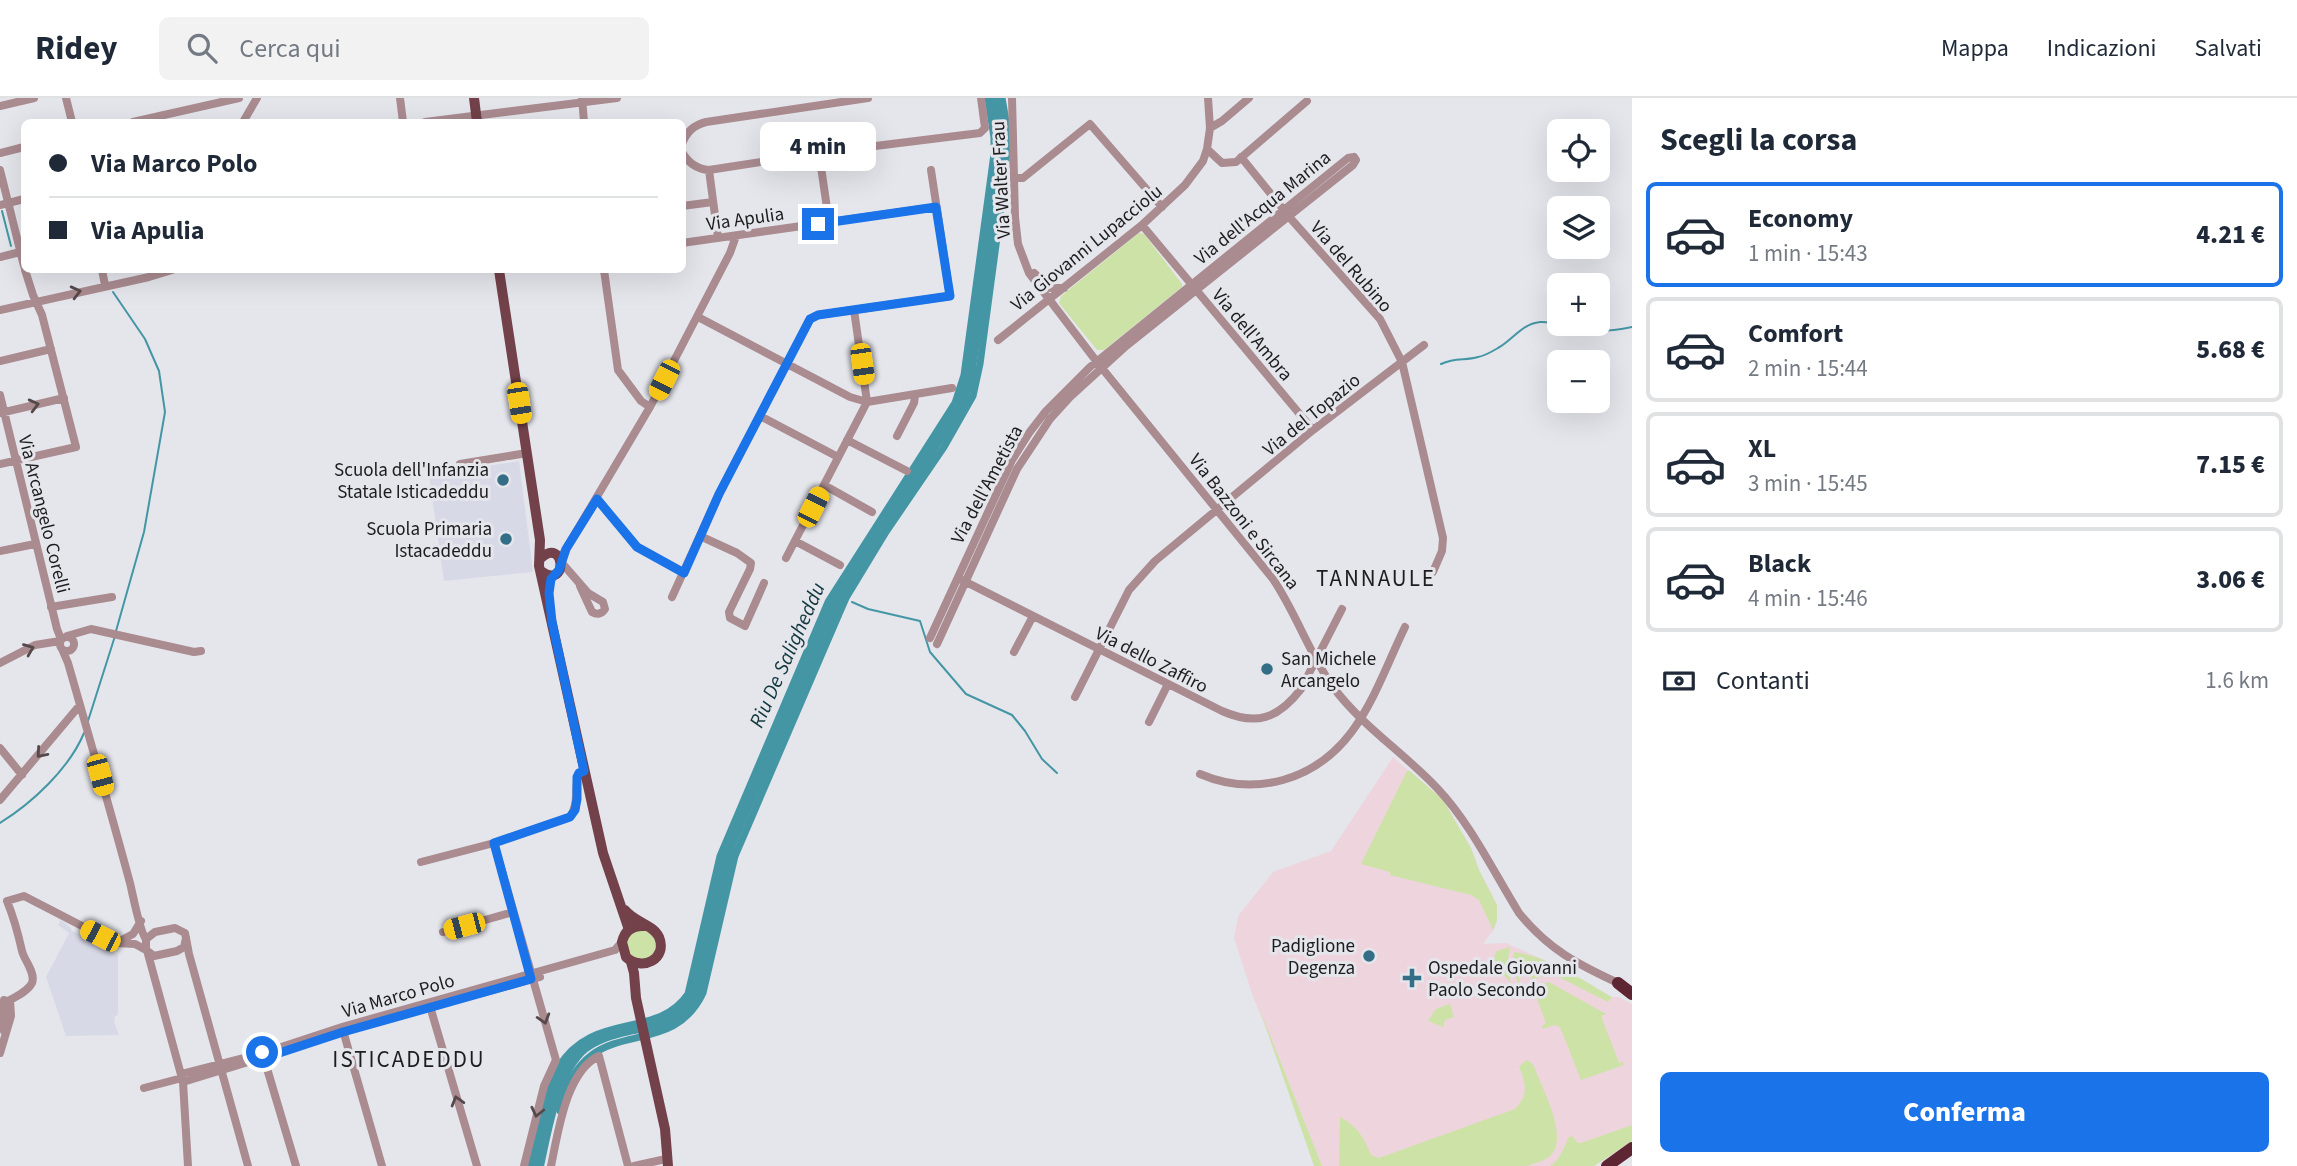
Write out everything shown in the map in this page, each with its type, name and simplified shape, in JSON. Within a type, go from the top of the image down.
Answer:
[{"type":"highway","points":[[1618,983],[1632,990]]},
{"type":"highway","points":[[1607,1166],[1632,1149]]},
{"type":"highway","points":[[1615,1166],[1632,1156]]},
{"type":"main road","points":[[474,98],[477,119]]},
{"type":"main road","points":[[499,273],[540,540],[554,556],[555,574],[550,587],[550,608]]},
{"type":"main road","points":[[554,556],[539,566],[606,865],[629,930]]},
{"type":"main road","points":[[541,571],[547,575],[555,574]]},
{"type":"main road","points":[[621,904],[632,918],[656,932],[661,943],[657,956],[639,972],[635,986]]},
{"type":"main road","points":[[645,926],[639,925],[629,930],[622,942],[629,959],[665,1129],[667,1163]]},
{"type":"main road","points":[[629,959],[647,964]]},
{"type":"street","points":[[0,106],[34,98]]},
{"type":"street","points":[[66,98],[71,119]]},
{"type":"street","points":[[146,119],[239,98]]},
{"type":"street","points":[[245,119],[257,98]]},
{"type":"street","points":[[400,98],[403,119]]},
{"type":"street","points":[[477,119],[582,100],[617,98]]},
{"type":"street","points":[[686,137],[697,124],[706,121],[818,102],[868,98]]},
{"type":"street","points":[[686,158],[696,167],[709,170],[980,133],[985,128],[981,98]]},
{"type":"street","name":"Via Walter Frau","points":[[1012,98],[1018,244],[1029,273],[1048,300]]},
{"type":"street","name":"Via Giovanni Lupacciolu","points":[[998,340],[1142,225],[1194,175],[1207,149],[1210,128],[1208,98]]},
{"type":"street","points":[[1210,128],[1249,98]]},
{"type":"street","points":[[582,100],[584,119]]},
{"type":"street","points":[[1207,149],[1222,163],[1236,162],[1307,101]]},
{"type":"street","points":[[1014,178],[1023,178],[1090,124],[1162,207]]},
{"type":"street","points":[[0,153],[21,148]]},
{"type":"street","points":[[819,153],[829,222]]},
{"type":"street","name":"Via del Rubino","points":[[1241,157],[1286,213],[1380,319],[1402,362],[1443,538],[1442,551],[1433,572]]},
{"type":"street","name":"Via dell'Acqua Marina","points":[[1099,364],[1126,346],[1348,158],[1354,157],[1356,160],[1353,165],[1286,213]]},
{"type":"street","points":[[0,170],[4,204],[21,255]]},
{"type":"street","points":[[709,170],[718,238]]},
{"type":"street","points":[[672,597],[719,494],[810,319],[818,315],[950,296],[931,170]]},
{"type":"street","points":[[4,204],[21,200]]},
{"type":"street","points":[[686,205],[713,202]]},
{"type":"street","name":"Via Apulia","points":[[686,242],[936,207]]},
{"type":"street","name":"Via dell'Ambra","points":[[1142,225],[1313,430]]},
{"type":"street","points":[[580,586],[605,604],[602,613],[594,614],[590,610],[580,586],[554,556],[597,499],[650,407],[698,317],[736,236]]},
{"type":"street","points":[[0,257],[20,252]]},
{"type":"street","name":"Via Walter Frau","points":[[1023,260],[1050,288],[1064,288]]},
{"type":"street","points":[[0,464],[76,447],[51,349],[27,273]]},
{"type":"street","points":[[103,273],[105,285]]},
{"type":"street","points":[[0,310],[158,273]]},
{"type":"street","points":[[604,273],[618,370],[641,401],[650,407]]},
{"type":"street","name":"Via Bazzoni e Sircana","points":[[1048,300],[1273,579],[1288,601],[1332,686],[1361,719],[1435,786],[1466,826],[1530,926],[1566,957],[1618,983]]},
{"type":"street","points":[[786,558],[867,402],[854,310]]},
{"type":"street","points":[[698,317],[850,397],[867,402],[952,388]]},
{"type":"street","name":"Via del Topazio","points":[[1076,697],[1129,590],[1141,575],[1218,509],[1282,461],[1313,430],[1424,345]]},
{"type":"street","points":[[0,361],[51,349]]},
{"type":"street","name":"Via dell'Ametista","points":[[933,641],[960,579],[1033,442],[1099,364]]},
{"type":"street","name":"Via Arcangelo Corelli","points":[[0,395],[2,413],[58,635],[67,641]]},
{"type":"street","points":[[897,436],[914,403],[915,395]]},
{"type":"street","points":[[2,413],[64,398]]},
{"type":"street","points":[[760,416],[838,457]]},
{"type":"street","points":[[847,440],[907,471]]},
{"type":"street","points":[[460,464],[527,453]]},
{"type":"street","points":[[824,485],[872,512]]},
{"type":"street","points":[[597,499],[637,547],[684,573]]},
{"type":"street","points":[[700,536],[737,553],[751,563],[729,612],[730,618],[745,626],[764,583]]},
{"type":"street","points":[[795,541],[840,565]]},
{"type":"street","points":[[0,551],[35,544]]},
{"type":"street","points":[[555,574],[566,573],[572,576]]},
{"type":"street","name":"Via dello Zaffiro","points":[[960,579],[1237,718],[1249,720],[1263,718],[1283,709],[1292,701],[1301,689],[1342,609]]},
{"type":"street","points":[[51,607],[112,597]]},
{"type":"street","points":[[589,604],[597,598]]},
{"type":"street","points":[[1014,652],[1033,616]]},
{"type":"street","points":[[1200,774],[1219,782],[1252,785],[1291,778],[1308,771],[1338,750],[1361,719],[1405,627]]},
{"type":"street","points":[[0,663],[35,645],[67,641],[91,629],[194,652],[201,650]]},
{"type":"street","points":[[67,641],[68,663],[141,921],[141,934],[146,939],[147,952],[182,1078],[188,1166]]},
{"type":"street","points":[[1149,722],[1168,684]]},
{"type":"street","points":[[0,800],[80,705]]},
{"type":"street","points":[[0,748],[22,775]]},
{"type":"street","points":[[421,862],[494,843],[570,817],[575,810],[577,799],[577,777],[584,771]]},
{"type":"street","points":[[494,843],[556,1060],[544,1086],[524,1166]]},
{"type":"street","points":[[7,1000],[23,993],[32,982],[33,974],[22,954],[18,929],[7,901],[20,897],[115,943],[135,944],[159,956],[181,950],[186,938]]},
{"type":"street","points":[[443,932],[513,912]]},
{"type":"street","points":[[141,921],[148,931],[181,929],[186,938],[248,1166]]},
{"type":"street","points":[[115,943],[133,934],[141,921]]},
{"type":"street","points":[[125,938],[146,939],[156,932]]},
{"type":"street","name":"Via Marco Polo","points":[[144,1088],[531,976],[615,950],[622,942]]},
{"type":"street","points":[[181,950],[190,954]]},
{"type":"street","name":"Via Marco Polo","points":[[531,976],[618,954],[629,959]]},
{"type":"street","points":[[0,990],[7,1000],[11,1016],[0,1053]]},
{"type":"street","points":[[429,1005],[477,1166]]},
{"type":"street","points":[[342,1030],[382,1166]]},
{"type":"street","points":[[263,1055],[296,1166]]},
{"type":"street","points":[[551,1166],[571,1089],[583,1069],[599,1056],[628,1166]]},
{"type":"street","points":[[634,1166],[667,1163]]},
{"type":"shaded area","points":[[519,461],[533,572],[444,581],[429,475]]},
{"type":"shaded area","name":"Ospedale Giovanni Paolo Secondo","points":[[1393,757],[1443,800],[1471,848],[1497,905],[1495,928],[1483,944],[1506,943],[1544,960],[1612,997],[1619,997],[1632,1004],[1632,1141],[1594,1166],[1314,1166],[1276,1051],[1253,997],[1234,938],[1238,916],[1273,872],[1331,851]]},
{"type":"shaded area","points":[[61,920],[71,930],[118,955],[118,1015],[115,1016],[114,1022],[119,1035],[66,1036],[46,977],[69,933],[58,925]]},
{"type":"green space","points":[[1139,233],[1144,234],[1182,287],[1104,350],[1097,350],[1059,303],[1061,296]]},
{"type":"green space","points":[[1407,771],[1443,800],[1471,848],[1497,905],[1497,920],[1493,930],[1479,900],[1471,895],[1390,875],[1390,872],[1361,864]]},
{"type":"green space","points":[[641,930],[647,931],[655,939],[655,951],[647,959],[641,960],[635,959],[627,951],[626,945],[627,939],[635,931]]},
{"type":"green space","points":[[1510,947],[1507,967],[1511,983],[1493,959],[1497,951]]},
{"type":"green space","points":[[1514,952],[1540,958],[1612,997],[1608,1002],[1553,974],[1532,979],[1530,974],[1519,978],[1518,983],[1512,966]]},
{"type":"green space","points":[[1549,982],[1606,1014],[1601,1016],[1619,1063],[1623,1062],[1624,1065],[1581,1080],[1560,1027],[1554,1025],[1543,1029],[1542,1026],[1546,1023],[1534,991],[1529,992],[1528,989]]},
{"type":"green space","points":[[1450,1004],[1454,1017],[1445,1020],[1443,1027],[1428,1021],[1436,1009]]},
{"type":"green space","points":[[1259,1008],[1322,1166],[1314,1166]]},
{"type":"green space","points":[[1526,1060],[1533,1064],[1547,1097],[1557,1135],[1552,1154],[1540,1162],[1527,1166],[1339,1166],[1340,1117],[1359,1133],[1371,1155],[1379,1158],[1515,1109],[1523,1099],[1525,1084],[1519,1067]]},
{"type":"green space","points":[[1632,1125],[1632,1141],[1594,1166],[1550,1166],[1559,1157],[1569,1137],[1572,1136],[1581,1143]]},
{"type":"waterway","name":"Riu De Saligheddu","points":[[531,1166],[553,1077],[572,1050],[588,1038],[606,1031],[659,1017],[675,1008],[688,994],[720,856],[828,602],[955,403],[964,375],[994,154],[988,98]]},
{"type":"waterway","name":"Riu De Saligheddu","points":[[538,1166],[548,1119],[559,1086],[574,1058],[584,1047],[617,1032],[673,1017],[694,997],[730,844],[831,612],[962,401],[969,375],[1001,156],[995,98]]},
{"type":"waterway","name":"Riu De Saligheddu","points":[[560,1111],[572,1079],[588,1058],[607,1047],[669,1028],[688,1015],[703,993],[735,856],[846,598],[886,532],[944,447],[973,396],[980,364],[1005,178],[1008,132],[1002,98]]},
{"type":"waterway","points":[[2,211],[11,246]]},
{"type":"waterway","points":[[113,292],[145,339],[159,371],[165,412],[144,532],[116,631]]},
{"type":"waterway","points":[[1441,364],[1486,355],[1533,323],[1549,323],[1584,331],[1632,327]]},
{"type":"waterway","name":"Riu De Saligheddu","points":[[843,589],[844,593]]},
{"type":"waterway","points":[[852,602],[868,609],[920,621],[930,652],[966,694],[1012,715],[1042,759],[1057,773]]},
{"type":"waterway","points":[[88,721],[115,636]]},
{"type":"waterway","points":[[0,823],[25,806],[48,784],[69,759],[84,733]]},
{"type":"place","name":"Scuola dell'Infanzia Statale Isticadeddu","points":[[503,480]]},
{"type":"place","name":"Scuola Primaria Istacadeddu","points":[[506,539]]},
{"type":"place","name":"San Michele Arcangelo","points":[[1267,669]]},
{"type":"place","name":"Padiglione Degenza","points":[[1369,956]]},
{"type":"place","name":"Ospedale Giovanni Paolo Secondo","points":[[1412,978]]},
{"type":"district","name":"TANNAULE","points":[[1376,578]]},
{"type":"district","name":"ISTICADEDDU","points":[[409,1059]]},
{"type":"route","points":[[262,1052],[264,1058],[343,1032],[531,979],[494,843],[570,817],[575,810],[577,777],[584,771],[549,593],[551,579],[561,568],[566,549],[597,499],[637,547],[684,573],[719,494],[810,319],[818,315],[950,296],[936,207],[818,224]]}]
